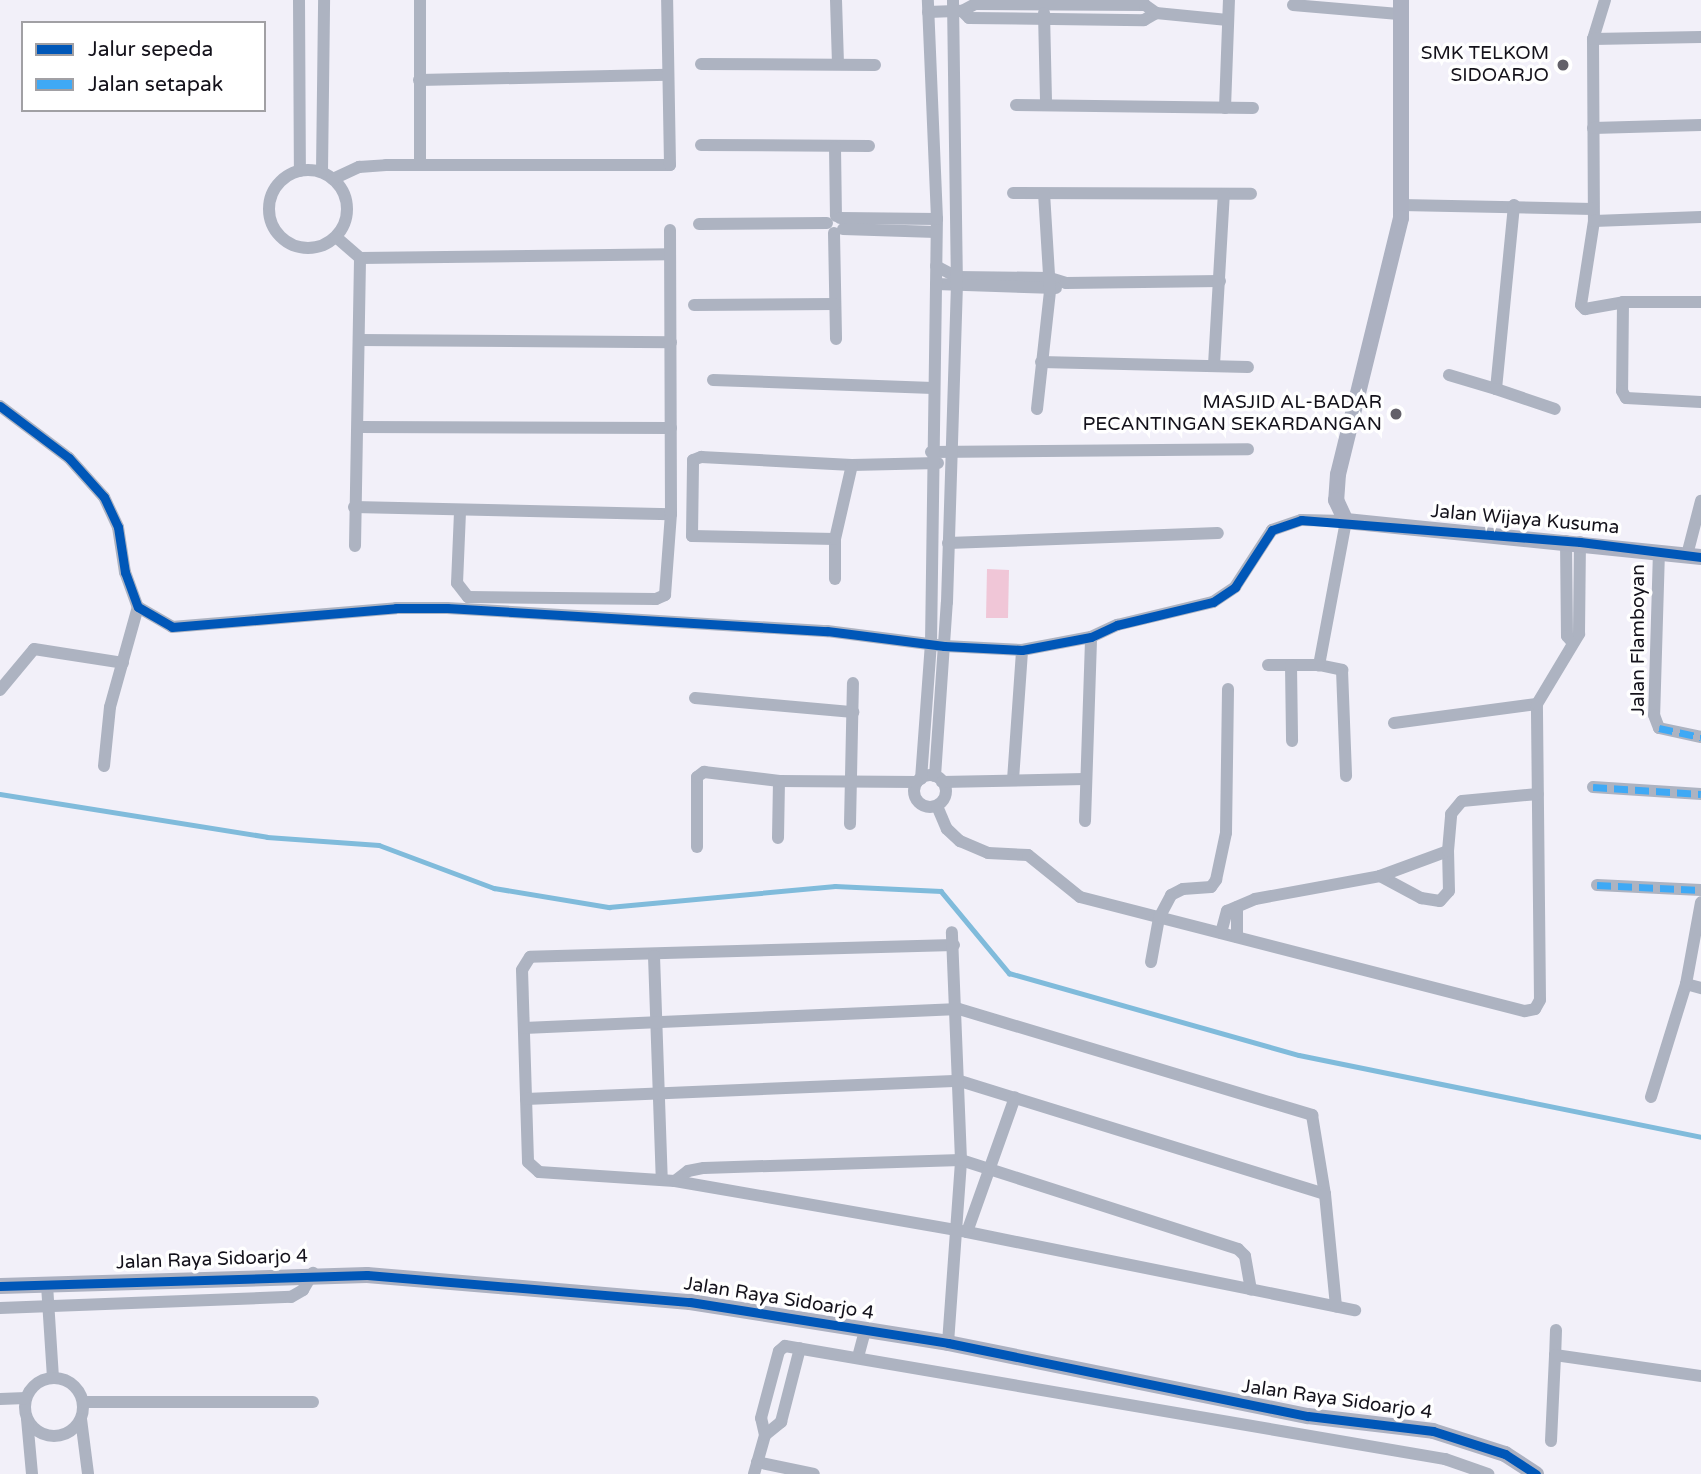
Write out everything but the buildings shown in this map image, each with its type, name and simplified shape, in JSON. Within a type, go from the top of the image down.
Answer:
[{"type":"street","points":[[299,0],[300,171]]},
{"type":"street","points":[[324,0],[328,175],[347,201],[347,214],[336,237],[325,244],[301,247],[279,235],[270,213],[275,189],[300,171],[328,175],[359,167],[421,164],[670,165],[667,0]]},
{"type":"street","points":[[421,0],[421,164]]},
{"type":"street","points":[[836,0],[838,64]]},
{"type":"street","points":[[1225,108],[1229,0]]},
{"type":"street","points":[[1605,0],[1593,39],[1593,215],[1581,305],[1585,309],[1623,302],[1701,302]]},
{"type":"street","points":[[1012,12],[1044,2],[1145,5],[1156,13],[1228,20]]},
{"type":"street","points":[[1044,2],[1046,104]]},
{"type":"street","points":[[937,806],[946,795],[939,779],[938,645],[931,458],[937,225],[928,6],[956,8],[975,4],[1044,19],[1144,20],[1156,13]]},
{"type":"street","points":[[1082,4],[1082,19]]},
{"type":"street","points":[[1293,5],[1400,7],[1401,205],[1392,267],[1337,483],[1336,500],[1346,522],[1319,665]]},
{"type":"street","points":[[937,806],[918,802],[948,543],[957,282],[956,8]]},
{"type":"street","points":[[1593,39],[1701,37]]},
{"type":"street","points":[[701,64],[875,65]]},
{"type":"street","points":[[419,80],[668,75]]},
{"type":"street","points":[[1016,105],[1253,108]]},
{"type":"street","points":[[1593,128],[1701,125]]},
{"type":"street","points":[[701,145],[869,146]]},
{"type":"street","points":[[835,147],[836,339]]},
{"type":"street","points":[[1013,193],[1251,194]]},
{"type":"street","points":[[1037,409],[1050,285],[1044,194]]},
{"type":"street","points":[[1214,365],[1224,194]]},
{"type":"street","points":[[1401,205],[1514,205],[1593,215],[1701,217]]},
{"type":"street","points":[[1496,389],[1514,205]]},
{"type":"street","points":[[699,224],[937,225]]},
{"type":"street","points":[[460,512],[459,591],[468,597],[589,598],[665,595],[671,514],[670,230]]},
{"type":"street","points":[[336,237],[360,258],[670,254]]},
{"type":"street","points":[[355,546],[360,258]]},
{"type":"street","points":[[936,266],[957,282]]},
{"type":"street","points":[[936,284],[1220,282]]},
{"type":"street","points":[[1623,302],[1622,391],[1626,398],[1701,402]]},
{"type":"street","points":[[694,304],[835,304]]},
{"type":"street","points":[[359,341],[671,342]]},
{"type":"street","points":[[1041,362],[1248,367]]},
{"type":"street","points":[[1449,375],[1555,409]]},
{"type":"street","points":[[713,380],[933,388]]},
{"type":"street","points":[[0,406],[69,458],[104,497],[118,527],[125,572],[138,607],[110,708],[104,766]]},
{"type":"street","points":[[358,427],[671,428]]},
{"type":"street","points":[[835,539],[692,536],[693,460],[701,457],[852,465],[931,458],[1248,449]]},
{"type":"street","points":[[835,579],[835,539],[852,465]]},
{"type":"street","points":[[1694,556],[1701,501]]},
{"type":"street","points":[[354,507],[460,512],[671,514]]},
{"type":"street","points":[[138,607],[172,627],[396,608],[680,621],[827,631],[938,645],[1022,650],[1091,637],[1117,625],[1213,602],[1235,587],[1272,530],[1287,523],[1346,522]]},
{"type":"street","name":"Jalan Wijaya Kusuma","points":[[1346,522],[1573,541],[1694,556]]},
{"type":"street","points":[[948,543],[1218,533]]},
{"type":"street","points":[[937,806],[947,829],[974,849],[1028,855],[1080,897],[1525,1011],[1535,1009],[1541,1000],[1537,704],[1579,635],[1573,541]]},
{"type":"street","name":"Jalan Flamboyan","points":[[1659,551],[1654,715],[1659,728],[1701,737]]},
{"type":"street","points":[[1085,821],[1084,779],[1091,637]]},
{"type":"street","points":[[0,690],[34,649],[123,663]]},
{"type":"street","points":[[1013,780],[1022,650]]},
{"type":"street","points":[[1268,665],[1319,665],[1342,670],[1346,776]]},
{"type":"street","points":[[1291,665],[1292,741]]},
{"type":"street","points":[[850,824],[853,683]]},
{"type":"street","points":[[1151,962],[1159,918],[1176,892],[1211,887],[1216,880],[1226,833],[1228,689]]},
{"type":"street","points":[[695,698],[853,712]]},
{"type":"street","points":[[1394,723],[1537,704]]},
{"type":"street","points":[[697,847],[700,773],[779,781],[1084,779]]},
{"type":"street","points":[[778,838],[779,781]]},
{"type":"street","points":[[1593,787],[1701,794]]},
{"type":"street","points":[[1380,876],[1421,898],[1440,901],[1449,891],[1451,814],[1462,801],[1538,794]]},
{"type":"street","points":[[1220,933],[1227,911],[1255,899],[1380,876],[1448,851]]},
{"type":"street","points":[[1597,885],[1701,890]]},
{"type":"street","points":[[1651,1097],[1686,984],[1701,902]]},
{"type":"street","points":[[1237,907],[1237,937]]},
{"type":"street","points":[[948,1343],[963,1231],[959,1009],[953,939],[654,956],[530,957],[522,970],[528,1162],[539,1172],[668,1181],[963,1231],[1355,1310]]},
{"type":"street","points":[[654,956],[654,1024],[668,1181]]},
{"type":"street","points":[[1686,984],[1701,988]]},
{"type":"street","points":[[524,1028],[959,1009],[1312,1115],[1325,1194],[1336,1306]]},
{"type":"street","points":[[526,1099],[960,1081],[1325,1194]]},
{"type":"street","points":[[963,1231],[990,1168],[1015,1097]]},
{"type":"street","points":[[668,1181],[688,1171],[704,1168],[961,1160],[1238,1249],[1245,1255],[1251,1289]]},
{"type":"street","points":[[0,1308],[291,1297],[303,1290],[313,1273]]},
{"type":"street","name":"Jalan Raya Sidoarjo 4","points":[[0,1286],[313,1273],[406,1276],[639,1297],[948,1343],[1308,1416],[1433,1431],[1505,1454],[1536,1474]]},
{"type":"street","points":[[47,1285],[53,1377]]},
{"type":"street","points":[[1551,1441],[1556,1330]]},
{"type":"street","points":[[858,1357],[865,1331]]},
{"type":"street","points":[[814,1474],[756,1468],[765,1435],[761,1418],[779,1351],[785,1346],[1446,1459],[1488,1474]]},
{"type":"street","points":[[765,1435],[780,1422],[800,1348]]},
{"type":"street","points":[[1555,1355],[1701,1376]]},
{"type":"street","points":[[32,1474],[26,1398],[33,1386],[53,1377],[73,1384],[84,1402],[81,1419],[88,1474]]},
{"type":"street","points":[[0,1399],[26,1398]]},
{"type":"street","points":[[84,1402],[313,1402]]},
{"type":"street","points":[[27,1419],[38,1431],[54,1436],[71,1431],[81,1419]]},
{"type":"shaded area","points":[[987,569],[1009,570],[1008,618],[986,618]]},
{"type":"waterway","points":[[0,794],[267,837],[379,845],[494,888],[609,907],[835,886],[941,891],[1009,973],[1299,1055],[1701,1137]]},
{"type":"marked path","points":[[1659,728],[1701,737]]},
{"type":"marked path","points":[[1593,787],[1701,794]]},
{"type":"marked path","points":[[1597,885],[1701,890]]},
{"type":"cycle path","points":[[0,406],[69,458],[104,497],[118,527],[125,572],[138,607],[172,627],[396,608],[447,608],[827,631],[944,646],[1022,650],[1091,637],[1117,625],[1213,602],[1235,587],[1272,530],[1301,520],[1580,542],[1701,557]]},
{"type":"cycle path","points":[[0,1286],[367,1275],[690,1302],[948,1343],[1308,1416],[1433,1431],[1505,1454],[1536,1474]]},
{"type":"place","name":"SMK TELKOM SIDOARJO","points":[[1563,65]]},
{"type":"place","name":"MASJID AL-BADAR PECANTINGAN SEKARDANGAN","points":[[1396,414]]}]
